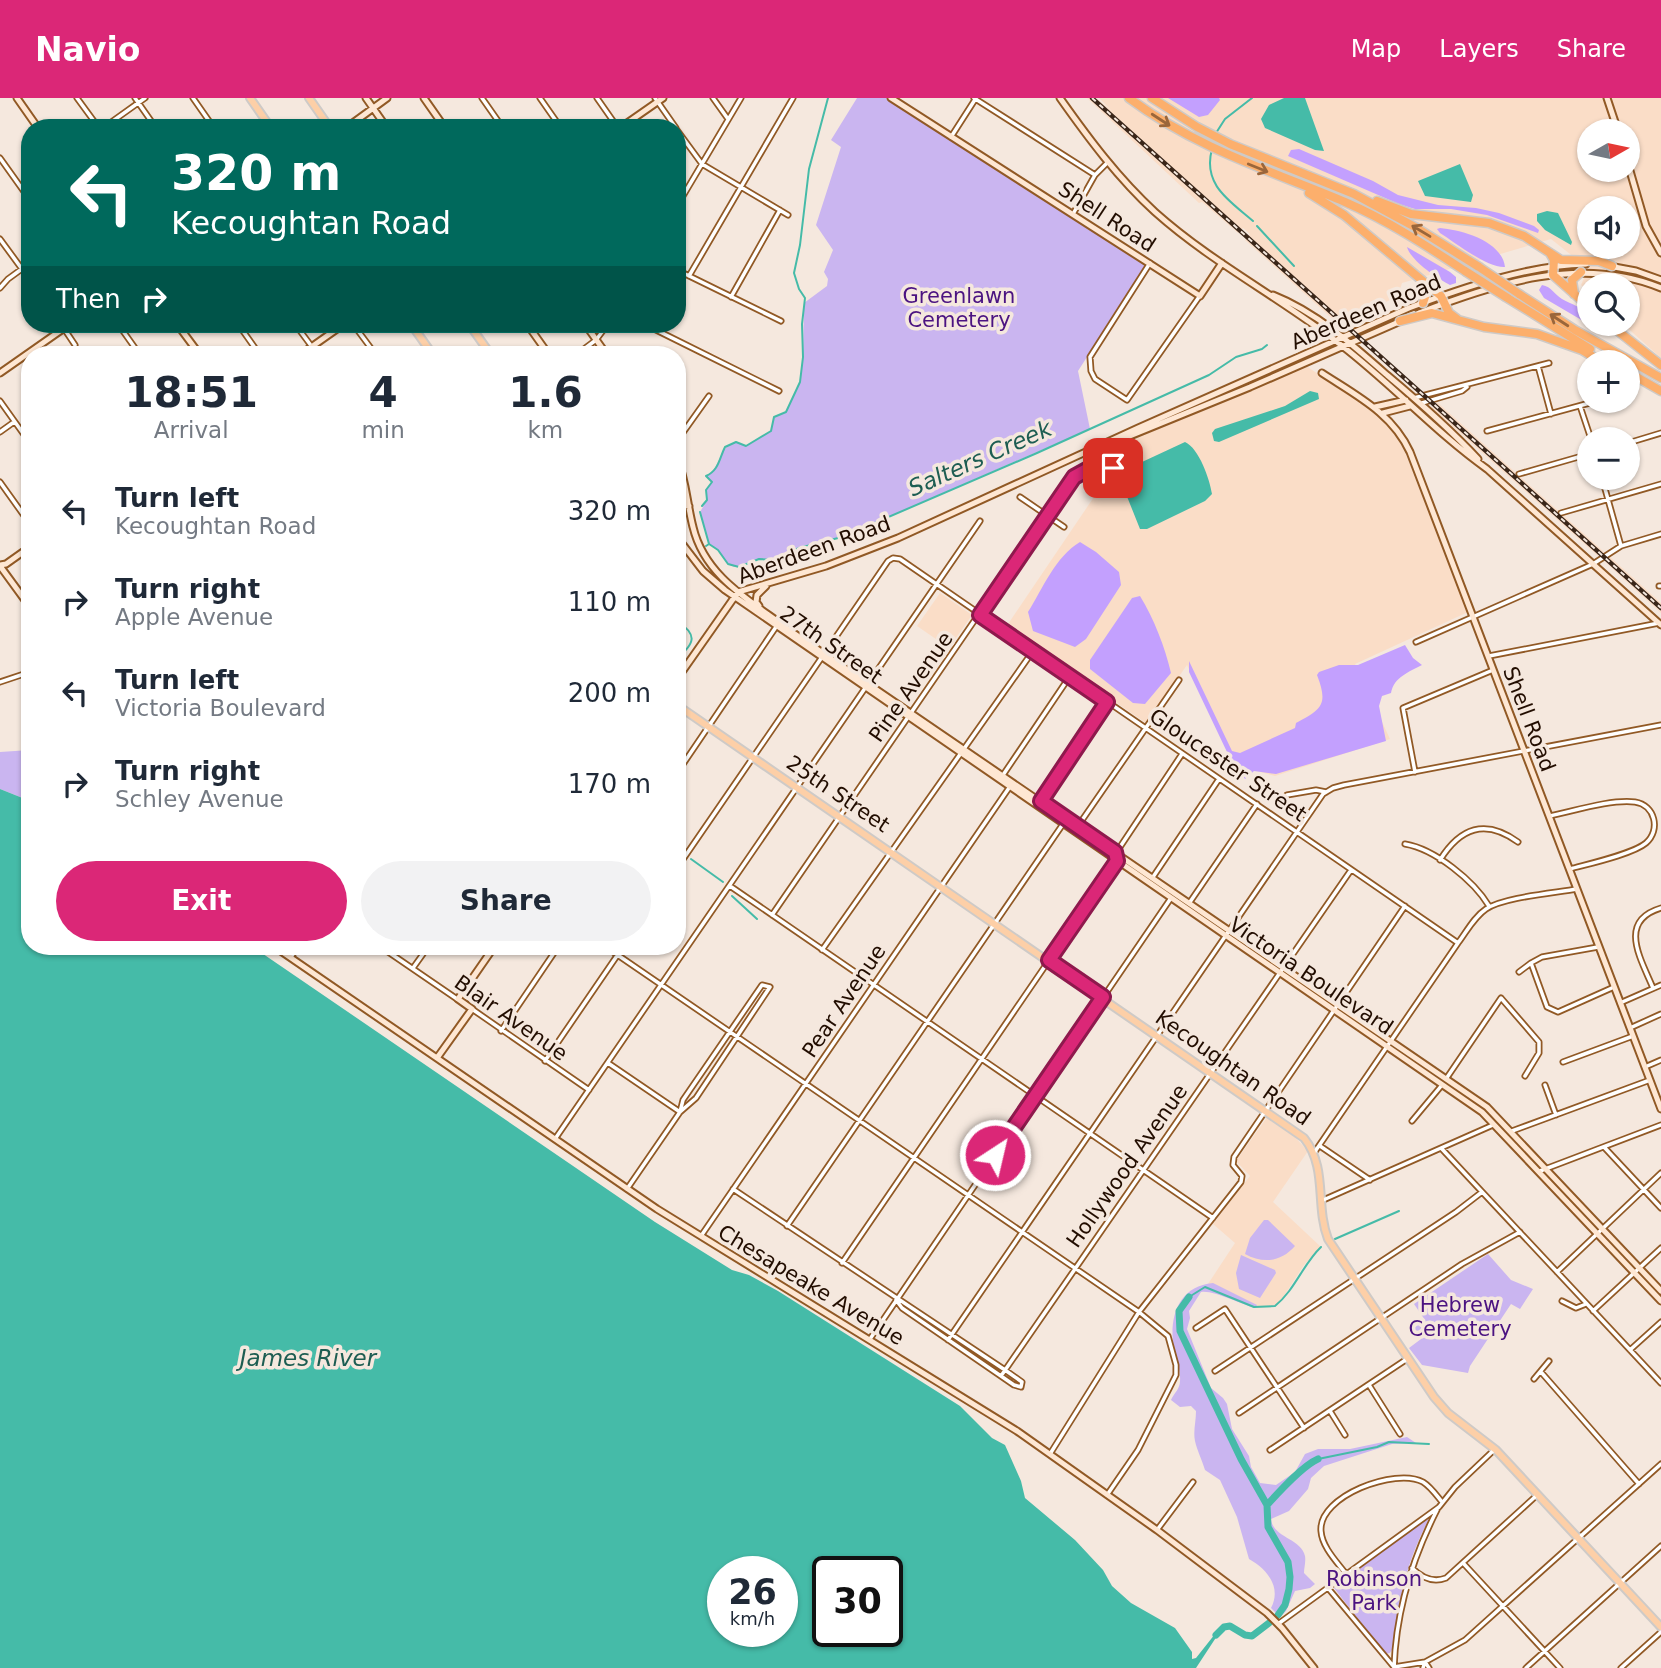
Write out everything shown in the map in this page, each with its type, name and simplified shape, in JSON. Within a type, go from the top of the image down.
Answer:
[{"type":"highway","points":[[1129,98],[1163,122],[1228,156],[1373,216],[1592,350]]},
{"type":"highway","points":[[1152,98],[1197,127],[1230,144],[1354,194],[1411,214],[1471,220],[1505,227],[1565,261],[1599,261],[1612,266]]},
{"type":"highway","points":[[1289,180],[1344,215],[1443,300],[1449,313],[1457,319]]},
{"type":"highway","points":[[1354,194],[1415,227],[1586,336],[1661,378]]},
{"type":"highway","points":[[1550,253],[1554,260],[1553,271],[1577,297]]},
{"type":"highway","points":[[1392,255],[1426,288],[1427,296],[1423,303]]},
{"type":"highway","points":[[1574,294],[1572,280],[1581,272]]},
{"type":"highway","points":[[1400,321],[1430,313],[1484,327],[1545,336],[1580,350]]},
{"type":"highway","points":[[1624,336],[1661,365]]},
{"type":"highway","points":[[1640,380],[1660,391]]},
{"type":"main road","points":[[17,98],[32,119]]},
{"type":"main road","points":[[250,98],[265,119]]},
{"type":"main road","points":[[309,98],[324,119]]},
{"type":"main road","points":[[366,98],[381,119]]},
{"type":"main road","points":[[358,119],[387,98]]},
{"type":"main road","points":[[424,98],[439,119]]},
{"type":"main road","name":"Shell Road","points":[[891,98],[1200,296]]},
{"type":"main road","points":[[1060,98],[1108,163],[1157,214],[1222,263],[1270,294],[1288,301],[1339,339],[1349,343],[1414,398],[1487,469],[1660,624]]},
{"type":"main road","points":[[1607,98],[1614,119]]},
{"type":"main road","points":[[631,119],[658,99]]},
{"type":"main road","points":[[1633,182],[1646,226],[1661,253]]},
{"type":"main road","points":[[1200,296],[1222,263]]},
{"type":"main road","name":"Aberdeen Road","points":[[1553,271],[1577,264],[1612,266],[1661,280]]},
{"type":"main road","name":"Aberdeen Road","points":[[1097,448],[1140,433],[1443,300],[1520,274],[1553,271],[1617,275],[1661,288]]},
{"type":"main road","points":[[1652,277],[1661,274]]},
{"type":"main road","name":"Aberdeen Road","points":[[736,594],[842,560],[898,538],[1339,339],[1423,303],[1443,300]]},
{"type":"main road","points":[[37,346],[54,333]]},
{"type":"main road","points":[[313,346],[331,333]]},
{"type":"main road","points":[[591,333],[600,346]]},
{"type":"main road","points":[[1339,339],[1342,346],[1410,406],[1487,469]]},
{"type":"main road","points":[[0,373],[21,357]]},
{"type":"main road","name":"Shell Road","points":[[1322,373],[1383,413],[1397,429],[1410,452],[1661,1108]]},
{"type":"main road","points":[[1375,407],[1414,398]]},
{"type":"main road","points":[[1383,413],[1420,404]]},
{"type":"main road","points":[[686,488],[693,528],[704,556],[713,570],[736,594],[686,666]]},
{"type":"main road","name":"27th Street","points":[[686,548],[708,576],[910,716]]},
{"type":"main road","points":[[21,553],[0,565],[21,594]]},
{"type":"main road","points":[[762,608],[756,597],[768,583]]},
{"type":"main road","name":"27th Street","points":[[736,594],[762,608],[778,625]]},
{"type":"main road","name":"25th Street","points":[[686,711],[978,912]]},
{"type":"main road","name":"Victoria Boulevard","points":[[910,716],[1225,936],[1281,970],[1444,1082],[1493,1112],[1600,1231]]},
{"type":"main road","name":"Victoria Boulevard","points":[[1011,784],[1041,801],[1190,902],[1281,970]]},
{"type":"main road","name":"Kecoughtan Road","points":[[978,912],[1304,1138],[1314,1153],[1320,1173],[1322,1220],[1328,1239],[1441,1406],[1495,1449],[1580,1538],[1661,1629]]},
{"type":"main road","name":"Chesapeake Avenue","points":[[287,955],[627,1189],[1051,1454],[1157,1530],[1278,1624],[1314,1668]]},
{"type":"main road","points":[[458,999],[488,955]]},
{"type":"main road","name":"Blair Avenue","points":[[458,999],[472,1009]]},
{"type":"main road","points":[[438,1058],[472,1009]]},
{"type":"main road","name":"Victoria Boulevard","points":[[1444,1082],[1495,1124],[1637,1270],[1661,1291]]},
{"type":"main road","name":"Victoria Boulevard","points":[[1637,1270],[1661,1301]]},
{"type":"street","points":[[77,98],[94,119]]},
{"type":"street","points":[[113,119],[137,100],[145,98]]},
{"type":"street","points":[[193,98],[208,119]]},
{"type":"street","points":[[482,98],[497,119]]},
{"type":"street","points":[[540,98],[555,119]]},
{"type":"street","points":[[597,98],[612,119]]},
{"type":"street","points":[[713,98],[728,119]]},
{"type":"street","points":[[686,191],[741,98]]},
{"type":"street","points":[[689,276],[793,98]]},
{"type":"street","points":[[951,137],[975,98],[1095,176]]},
{"type":"street","points":[[658,99],[671,119]]},
{"type":"street","points":[[137,100],[150,119]]},
{"type":"street","points":[[686,142],[702,164],[788,215]]},
{"type":"street","points":[[0,158],[21,187]]},
{"type":"street","points":[[1073,214],[1095,176],[1108,163]]},
{"type":"street","points":[[731,297],[780,210]]},
{"type":"street","points":[[0,239],[21,268]]},
{"type":"street","points":[[1150,263],[1091,355],[1090,362],[1095,379],[1127,400],[1200,296]]},
{"type":"street","points":[[0,288],[21,270]]},
{"type":"street","points":[[686,274],[781,321]]},
{"type":"street","points":[[69,333],[75,345]]},
{"type":"street","points":[[588,346],[601,333]]},
{"type":"street","points":[[662,333],[779,391]]},
{"type":"street","points":[[1414,398],[1549,363]]},
{"type":"street","points":[[1538,366],[1551,414]]},
{"type":"street","points":[[1420,404],[1462,391],[1468,386]]},
{"type":"street","points":[[686,428],[709,396]]},
{"type":"street","points":[[0,401],[21,431]]},
{"type":"street","points":[[1487,431],[1577,406]]},
{"type":"street","points":[[0,432],[14,422]]},
{"type":"street","points":[[1640,439],[1661,433]]},
{"type":"street","points":[[1519,474],[1577,457]]},
{"type":"street","name":"Pine Avenue","points":[[772,915],[1077,474],[1094,466],[1113,468]]},
{"type":"street","points":[[0,482],[21,511]]},
{"type":"street","points":[[1561,513],[1661,484]]},
{"type":"street","points":[[1605,490],[1621,546]]},
{"type":"street","points":[[1020,497],[1064,527]]},
{"type":"street","points":[[686,949],[980,521]]},
{"type":"street","points":[[1416,642],[1593,564],[1621,546],[1661,534]]},
{"type":"street","name":"Gloucester Street","points":[[822,656],[890,559],[900,559],[1458,943]]},
{"type":"street","points":[[1488,656],[1660,624]]},
{"type":"street","points":[[686,760],[778,625]]},
{"type":"street","points":[[822,950],[1032,651]]},
{"type":"street","points":[[686,855],[822,656]]},
{"type":"street","points":[[1415,772],[1403,708],[1494,670]]},
{"type":"street","points":[[0,682],[21,675]]},
{"type":"street","points":[[1001,777],[1070,676]]},
{"type":"street","points":[[1078,826],[1179,680]]},
{"type":"street","points":[[1041,801],[1107,702]]},
{"type":"street","points":[[948,1339],[1297,830],[1326,792],[1344,785],[1661,724]]},
{"type":"street","points":[[842,1263],[1117,861],[1115,852],[1182,754]]},
{"type":"street","points":[[1153,877],[1219,779]]},
{"type":"street","name":"Pear Avenue","points":[[701,1236],[1011,784]]},
{"type":"street","points":[[1287,795],[1316,790],[1326,792]]},
{"type":"street","points":[[1550,816],[1632,802],[1646,807],[1654,816],[1652,836],[1638,848],[1570,869]]},
{"type":"street","points":[[1190,902],[1257,804]]},
{"type":"street","points":[[787,1226],[1063,824]]},
{"type":"street","points":[[1440,860],[1450,845],[1469,832],[1492,828],[1518,842]]},
{"type":"street","points":[[1405,844],[1417,846],[1476,886],[1489,906]]},
{"type":"street","name":"Hollywood Avenue","points":[[1001,1376],[1351,870]]},
{"type":"street","points":[[730,886],[1213,1218]]},
{"type":"street","points":[[1314,1153],[1475,919],[1489,906],[1577,889]]},
{"type":"street","points":[[870,1339],[1175,892]]},
{"type":"street","points":[[1051,1454],[1139,1312],[1242,1181],[1241,1174],[1233,1165],[1233,1159],[1405,906]]},
{"type":"street","points":[[1653,988],[1637,950],[1635,938],[1638,923],[1647,913],[1661,908]]},
{"type":"street","points":[[1519,972],[1542,957],[1599,947]]},
{"type":"street","name":"Blair Avenue","points":[[393,955],[458,999]]},
{"type":"street","points":[[413,968],[422,955]]},
{"type":"street","points":[[501,1031],[553,955]]},
{"type":"street","points":[[545,1061],[618,955],[1139,1312],[1168,1336],[1176,1375],[1138,1450],[1107,1495]]},
{"type":"street","points":[[555,1139],[682,955]]},
{"type":"street","points":[[1531,963],[1546,1007],[1558,1012],[1614,988]]},
{"type":"street","points":[[627,1189],[680,1112],[696,1098],[770,987],[762,985],[683,1100],[680,1112]]},
{"type":"street","points":[[1620,1003],[1661,985]]},
{"type":"street","points":[[1412,1121],[1444,1082],[1501,998],[1539,1042],[1539,1053],[1525,1076]]},
{"type":"street","name":"Blair Avenue","points":[[472,1009],[589,1090]]},
{"type":"street","points":[[1630,1028],[1661,1014]]},
{"type":"street","points":[[1563,1062],[1633,1036]]},
{"type":"street","points":[[1645,1067],[1661,1060]]},
{"type":"street","points":[[608,1063],[680,1112]]},
{"type":"street","points":[[705,1068],[713,1072]]},
{"type":"street","points":[[1512,1131],[1650,1080]]},
{"type":"street","points":[[1545,1085],[1556,1115]]},
{"type":"street","points":[[1321,1201],[1495,1124]]},
{"type":"street","points":[[1540,1171],[1661,1125]]},
{"type":"street","points":[[1319,1145],[1370,1180]]},
{"type":"street","points":[[1604,1147],[1661,1208]]},
{"type":"street","points":[[1442,1149],[1661,1383]]},
{"type":"street","points":[[1557,1272],[1661,1173]]},
{"type":"street","points":[[732,1189],[1005,1370],[1022,1382],[1021,1387],[1014,1385],[902,1308],[896,1300]]},
{"type":"street","points":[[1215,1371],[1456,1212],[1482,1192]]},
{"type":"street","points":[[1238,1413],[1462,1264],[1520,1232]]},
{"type":"street","points":[[1593,1311],[1661,1248]]},
{"type":"street","points":[[1562,1301],[1576,1308],[1586,1304]]},
{"type":"street","points":[[1196,1328],[1225,1308],[1304,1427]]},
{"type":"street","points":[[1630,1350],[1661,1322]]},
{"type":"street","points":[[1270,1450],[1407,1359]]},
{"type":"street","points":[[1534,1379],[1549,1361]]},
{"type":"street","points":[[1541,1372],[1639,1485]]},
{"type":"street","points":[[1369,1385],[1400,1434]]},
{"type":"street","points":[[1330,1411],[1345,1434]]},
{"type":"street","points":[[1394,1668],[1402,1611],[1419,1545],[1442,1502],[1495,1449]]},
{"type":"street","points":[[1394,1668],[1425,1662],[1465,1640],[1661,1464]]},
{"type":"street","points":[[1346,1574],[1326,1546],[1321,1529],[1322,1520],[1335,1503],[1363,1487],[1401,1479],[1423,1482],[1442,1502]]},
{"type":"street","points":[[1157,1530],[1192,1482]]},
{"type":"street","points":[[1412,1568],[1427,1579],[1440,1580],[1452,1574],[1538,1494]]},
{"type":"street","points":[[1278,1624],[1439,1507]]},
{"type":"street","points":[[1526,1668],[1661,1546]]},
{"type":"street","points":[[1464,1563],[1560,1668]]},
{"type":"street","points":[[1328,1588],[1394,1668]]},
{"type":"street","points":[[1621,1668],[1661,1629]]},
{"type":"street","points":[[1423,1668],[1425,1662]]},
{"type":"street","points":[[1425,1662],[1429,1668]]},
{"type":"shaded area","points":[[1087,98],[1096,98],[1112,111],[1099,98],[1661,98],[1661,358],[1636,336],[1640,336],[1640,273],[1583,273],[1575,258],[1551,239],[1402,283],[1398,296],[1348,321],[1355,328],[1346,331],[1245,240],[1250,234],[1243,228],[1238,233],[1202,202],[1199,203]]},
{"type":"shaded area","points":[[1168,98],[1220,100],[1208,115],[1199,117]]},
{"type":"shaded area","points":[[1299,149],[1373,181],[1398,195],[1438,205],[1499,213],[1534,226],[1539,230],[1538,233],[1487,215],[1451,209],[1415,209],[1399,204],[1288,156],[1291,150]]},
{"type":"shaded area","points":[[1437,229],[1480,238],[1497,250],[1505,267],[1490,264],[1472,254],[1440,233]]},
{"type":"shaded area","points":[[1407,247],[1450,272],[1456,277],[1456,283],[1450,285],[1432,274],[1414,258]]},
{"type":"shaded area","points":[[1542,285],[1545,286],[1577,307],[1577,317],[1544,298],[1539,290]]},
{"type":"shaded area","points":[[1306,366],[1372,409],[1398,438],[1468,612],[1355,664],[1390,739],[1275,776],[1236,765],[1187,665],[1146,723],[1006,627],[1098,491],[1094,459],[1176,420]]},
{"type":"shaded area","points":[[1437,402],[1604,552],[1598,556],[1432,408]]},
{"type":"shaded area","points":[[1080,542],[1119,572],[1121,585],[1086,639],[1075,647],[1033,631],[1028,612],[1057,564]]},
{"type":"shaded area","points":[[1610,557],[1661,603],[1661,613],[1604,561]]},
{"type":"shaded area","points":[[940,593],[972,615],[949,648],[917,626]]},
{"type":"shaded area","points":[[1140,596],[1158,633],[1171,673],[1145,704],[1133,703],[1090,669],[1090,660],[1132,598]]},
{"type":"shaded area","points":[[1405,645],[1413,658],[1422,665],[1395,683],[1391,693],[1382,696],[1379,706],[1386,741],[1276,774],[1254,771],[1245,779],[1227,752],[1189,672],[1189,661],[1232,751],[1240,753],[1295,728],[1296,723],[1321,705],[1322,693],[1317,675],[1319,672],[1339,665],[1358,665]]},
{"type":"shaded area","points":[[1268,1116],[1288,1130],[1308,1151],[1273,1202],[1321,1247],[1304,1265],[1280,1302],[1272,1307],[1259,1308],[1206,1287],[1235,1243],[1213,1224],[1250,1176],[1236,1161]]},
{"type":"green space","name":"Greenlawn Cemetery","points":[[857,98],[886,98],[1147,264],[1078,371],[1090,429],[842,537],[799,548],[770,561],[759,559],[734,567],[709,544],[700,512],[707,500],[706,489],[712,482],[706,476],[715,468],[722,453],[730,445],[736,442],[746,446],[771,431],[774,417],[786,412],[800,382],[804,303],[827,286],[828,279],[824,272],[833,250],[816,225],[841,147],[831,140]]},
{"type":"green space","points":[[21,751],[21,797],[0,789],[0,752]]},
{"type":"green space","points":[[1264,1220],[1268,1220],[1295,1246],[1272,1260],[1245,1254],[1250,1238]]},
{"type":"green space","name":"Hebrew Cemetery","points":[[1488,1254],[1511,1280],[1533,1289],[1520,1309],[1511,1304],[1468,1373],[1422,1365],[1409,1348],[1421,1339],[1414,1328],[1425,1320],[1414,1304]]},
{"type":"green space","points":[[1241,1255],[1275,1270],[1276,1273],[1260,1298],[1239,1289],[1236,1273]]},
{"type":"green space","points":[[1213,1283],[1257,1305],[1255,1308],[1220,1295],[1201,1292],[1189,1311],[1187,1329],[1211,1388],[1227,1404],[1232,1429],[1249,1456],[1251,1467],[1260,1483],[1276,1485],[1295,1472],[1305,1454],[1318,1449],[1350,1449],[1407,1437],[1416,1443],[1392,1444],[1324,1466],[1311,1478],[1308,1489],[1289,1511],[1271,1519],[1277,1530],[1302,1550],[1305,1558],[1304,1573],[1315,1584],[1310,1588],[1295,1591],[1286,1611],[1280,1617],[1271,1608],[1275,1593],[1271,1579],[1249,1559],[1237,1517],[1220,1480],[1205,1470],[1195,1441],[1196,1411],[1191,1406],[1180,1407],[1171,1400],[1180,1381],[1173,1343],[1176,1312],[1185,1296],[1192,1290]]},
{"type":"green space","name":"Robinson Park","points":[[1428,1517],[1405,1581],[1394,1646],[1390,1653],[1385,1654],[1334,1588]]},
{"type":"water","points":[[1284,98],[1305,98],[1324,151],[1315,150],[1265,128],[1261,119],[1269,105]]},
{"type":"water","points":[[1460,164],[1473,195],[1471,202],[1425,196],[1418,181]]},
{"type":"water","points":[[1547,211],[1558,213],[1571,245],[1545,230],[1537,221],[1537,214]]},
{"type":"water","points":[[1310,391],[1318,393],[1319,399],[1219,442],[1214,441],[1212,433],[1215,429],[1285,406]]},
{"type":"water","points":[[1185,442],[1199,457],[1212,494],[1205,501],[1147,529],[1140,529],[1126,494],[1135,482],[1142,462]]},
{"type":"water","name":"James River","points":[[0,789],[21,797],[21,955],[265,955],[655,1222],[732,1270],[749,1275],[778,1291],[960,1406],[992,1438],[1005,1445],[1021,1481],[1025,1498],[1075,1540],[1103,1570],[1112,1586],[1131,1603],[1175,1628],[1192,1652],[1192,1659],[1196,1658],[1215,1634],[1217,1636],[1196,1668],[0,1668]]},
{"type":"waterway","points":[[702,506],[707,500],[706,490],[712,482],[706,476],[716,467],[725,447],[736,442],[746,446],[771,431],[774,417],[786,412],[800,382],[805,298],[794,273],[809,169],[828,98]]},
{"type":"waterway","points":[[1216,133],[1225,119],[1252,98]]},
{"type":"waterway","points":[[1212,149],[1211,173],[1220,191],[1253,221]]},
{"type":"waterway","points":[[1257,226],[1294,266]]},
{"type":"waterway","name":"Salters Creek","points":[[706,546],[709,544],[718,550],[728,564],[739,567],[759,559],[773,560],[799,548],[842,537],[1037,453],[1209,375],[1236,357],[1267,345]]},
{"type":"waterway","points":[[700,512],[709,544]]},
{"type":"waterway","name":"Salters Creek","points":[[686,628],[692,639],[686,650]]},
{"type":"waterway","points":[[691,859],[723,882]]},
{"type":"waterway","points":[[732,896],[757,919]]},
{"type":"waterway","points":[[1335,1239],[1399,1211]]},
{"type":"waterway","points":[[1189,1297],[1205,1287],[1254,1307],[1275,1306],[1321,1247]]},
{"type":"waterway","points":[[1189,1297],[1179,1311],[1180,1331],[1241,1459],[1267,1505],[1268,1527],[1288,1562],[1289,1589],[1285,1605],[1278,1615]]},
{"type":"waterway","points":[[1318,1459],[1389,1442],[1429,1444]]},
{"type":"waterway","points":[[1267,1505],[1298,1473],[1318,1459]]},
{"type":"waterway","points":[[1216,1635],[1224,1627],[1230,1626],[1252,1636],[1269,1623]]},
{"type":"railway","points":[[1092,98],[1661,608]]},
{"type":"route","points":[[995,1155],[1103,997],[1049,960],[1117,861],[1115,852],[1041,801],[1107,702],[980,615],[1074,477],[1094,466],[1113,468]]}]
